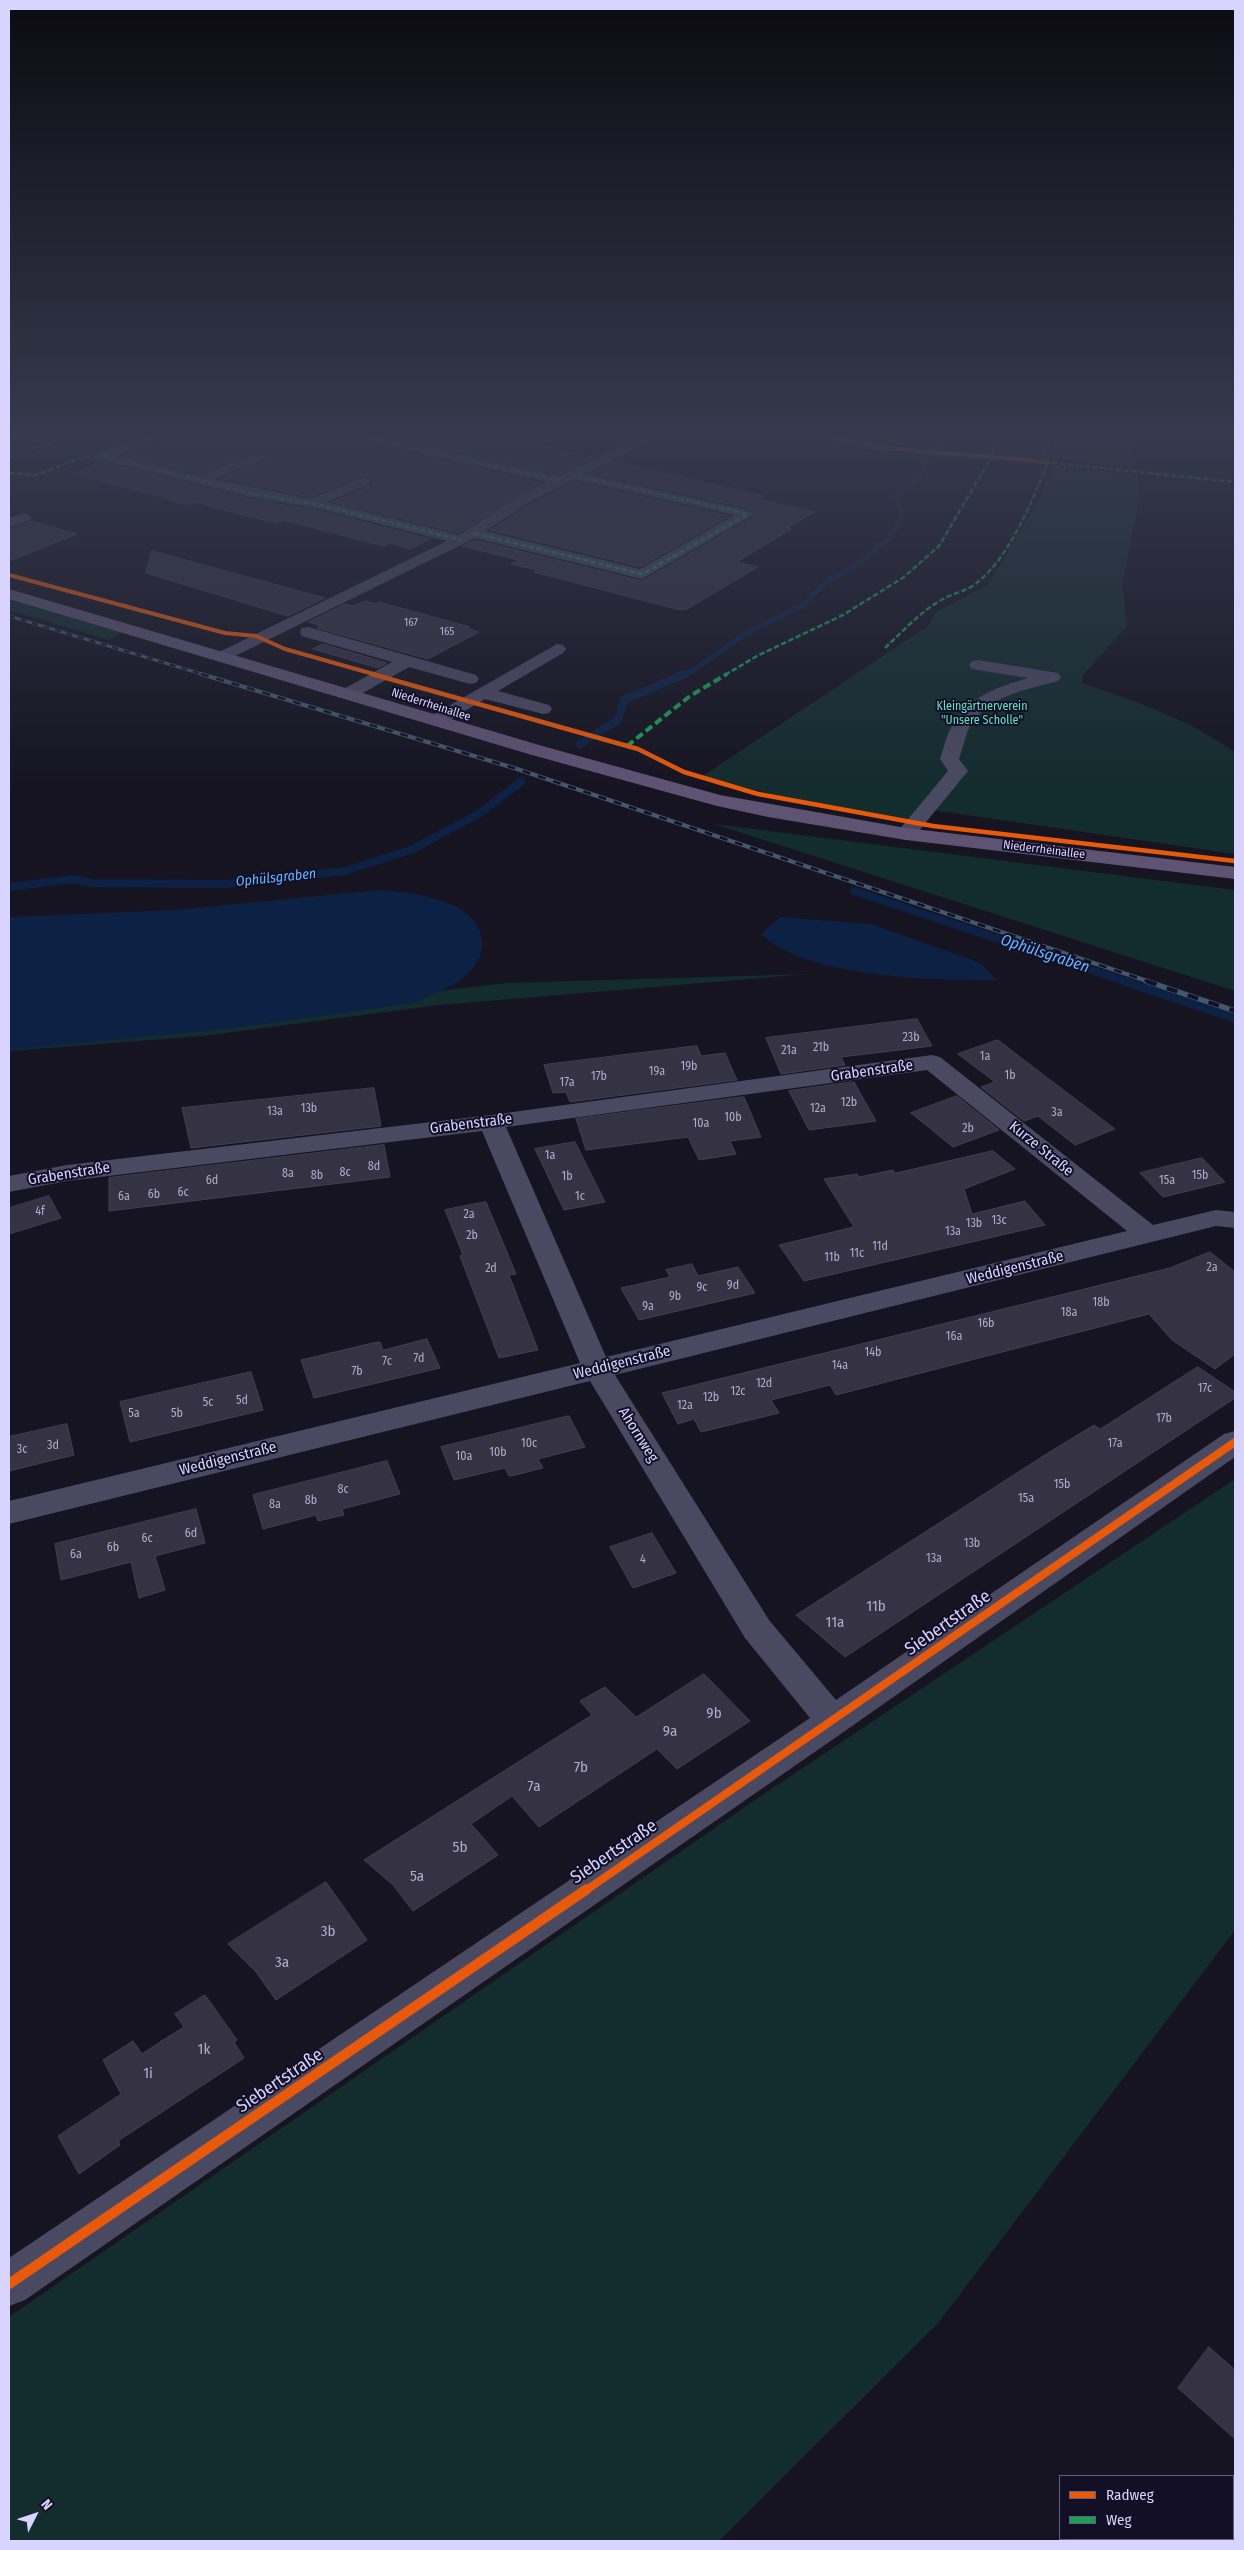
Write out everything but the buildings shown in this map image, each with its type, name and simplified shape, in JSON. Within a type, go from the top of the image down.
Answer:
[{"type":"main road","name":"Niederrheinallee","points":[[9,585],[365,684],[444,716]]},
{"type":"main road","name":"Niederrheinallee","points":[[9,594],[348,694],[444,716],[717,800],[768,812],[906,834],[1235,872]]},
{"type":"street","points":[[223,657],[428,555]]},
{"type":"street","points":[[554,555],[642,574],[676,555]]},
{"type":"street","points":[[308,632],[470,679]]},
{"type":"street","points":[[444,716],[557,649]]},
{"type":"street","points":[[348,694],[407,661]]},
{"type":"street","points":[[906,834],[958,771],[949,760],[962,725],[978,705],[992,696],[1052,677],[978,665]]},
{"type":"street","points":[[483,693],[543,709]]},
{"type":"street","name":"Grabenstraße","points":[[9,1184],[67,1172],[491,1122],[932,1062]]},
{"type":"street","name":"Kurze Straße","points":[[932,1062],[1149,1235]]},
{"type":"street","name":"Ahornweg","points":[[491,1122],[597,1369],[757,1629],[833,1721]]},
{"type":"street","name":"Weddigenstraße","points":[[9,1513],[1216,1218],[1235,1220]]},
{"type":"street","name":"Siebertstraße","points":[[9,2284],[833,1721],[1235,1442]]},
{"type":"green space","name":"Kleingärtnerverein \"Unsere Scholle\"","points":[[1006,555],[1128,555],[1122,584],[1127,626],[1083,675],[1081,683],[1180,720],[1235,752],[1235,854],[932,810],[925,822],[786,798],[703,776],[928,626],[936,612],[988,585]]},
{"type":"green space","points":[[9,598],[122,632],[109,640],[9,610]]},
{"type":"green space","points":[[714,824],[1235,890],[1235,991]]},
{"type":"green space","points":[[809,974],[439,1005],[203,1036],[9,1051],[9,1039],[506,983]]},
{"type":"green space","points":[[1235,1479],[1235,1930],[939,2322],[719,2541],[9,2541],[9,2317],[758,1798]]},
{"type":"water","points":[[379,890],[409,893],[443,901],[458,908],[470,917],[479,928],[482,943],[481,954],[472,969],[454,984],[414,1003],[228,1029],[9,1050],[9,917],[175,910]]},
{"type":"water","points":[[780,917],[871,924],[980,963],[997,980],[941,979],[873,974],[809,960],[782,949],[761,934]]},
{"type":"waterway","points":[[683,675],[694,670],[745,634],[803,605],[826,582],[853,567],[868,555]]},
{"type":"waterway","points":[[580,744],[618,720],[624,700],[685,674]]},
{"type":"waterway","name":"Ophülsgraben","points":[[9,887],[73,879],[91,883],[226,884],[345,871],[413,849],[480,813],[521,782]]},
{"type":"waterway","name":"Ophülsgraben","points":[[854,891],[1128,982]]},
{"type":"waterway","name":"Ophülsgraben","points":[[1124,981],[1235,1018]]},
{"type":"railway","points":[[9,616],[205,675]]},
{"type":"railway","points":[[201,674],[514,768],[1150,982]]},
{"type":"railway","points":[[1146,981],[1235,1011]]},
{"type":"marked path","points":[[564,555],[642,574],[676,555]]},
{"type":"marked path","points":[[627,746],[690,696],[757,656],[843,615],[904,577],[929,555]]},
{"type":"marked path","points":[[885,648],[912,622],[935,604],[946,597],[971,588],[994,566],[1001,555]]},
{"type":"cycle path","points":[[9,575],[225,633],[256,636],[271,641],[285,649],[638,749],[684,772],[732,788],[833,809],[933,826],[1235,861]]},
{"type":"cycle path","points":[[9,2284],[833,1721],[1235,1442]]}]
